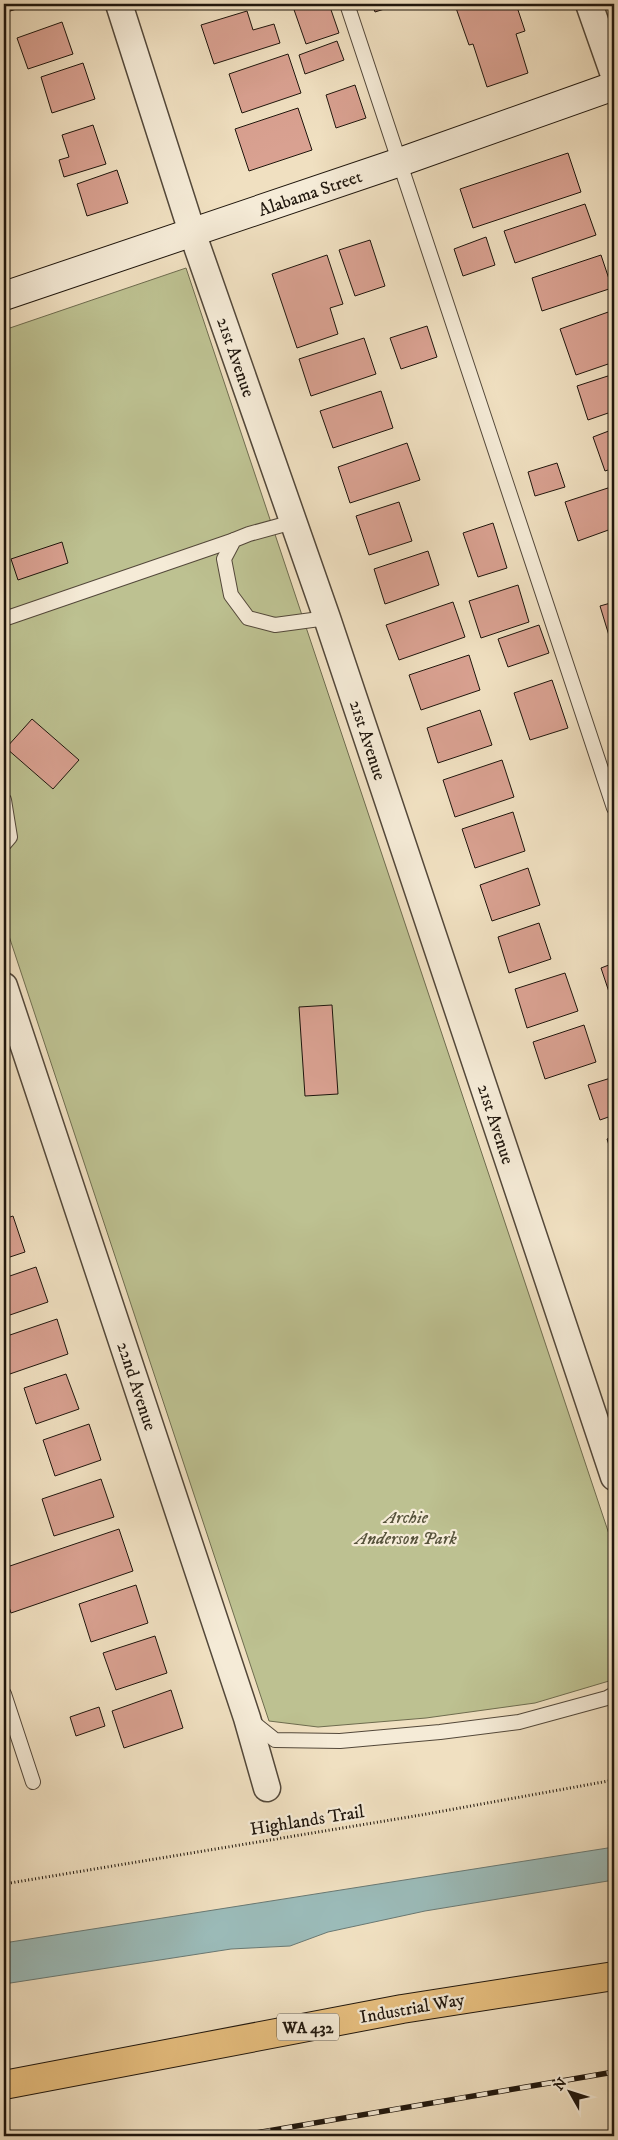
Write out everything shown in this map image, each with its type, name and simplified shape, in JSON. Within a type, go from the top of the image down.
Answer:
[{"type":"main road","name":"Industrial Way","points":[[4,2084],[402,2009],[614,1976]]},
{"type":"street","name":"21st Avenue","points":[[118,4],[192,232],[327,618],[614,1477]]},
{"type":"street","points":[[589,4],[614,75]]},
{"type":"street","name":"Alabama Street","points":[[4,296],[400,162],[614,86]]},
{"type":"street","name":"22nd Avenue","points":[[4,986],[248,1718],[267,1788]]},
{"type":"lane","points":[[347,4],[614,808]]},
{"type":"lane","points":[[4,619],[249,534],[294,522]]},
{"type":"lane","points":[[234,540],[224,559],[230,595],[248,618],[275,625],[327,618]]},
{"type":"lane","points":[[4,800],[10,837],[4,844]]},
{"type":"lane","points":[[4,1694],[33,1782]]},
{"type":"lane","points":[[248,1718],[275,1740],[340,1741],[440,1732],[519,1722],[607,1698],[614,1694]]},
{"type":"path","name":"Highlands Trail","points":[[4,1884],[421,1815],[614,1780]]},
{"type":"green space","name":"Archie Anderson Park","points":[[186,268],[614,1549],[614,1678],[535,1703],[426,1718],[318,1727],[269,1721],[4,921],[4,330]]},
{"type":"water","points":[[614,1847],[614,1880],[425,1911],[328,1932],[290,1946],[231,1949],[4,1984],[4,1943]]},
{"type":"building","points":[[4,4],[32,4],[4,13]]},
{"type":"building","points":[[292,4],[329,4],[339,33],[306,44]]},
{"type":"building","points":[[372,4],[400,4],[375,12]]},
{"type":"building","points":[[469,4],[516,4],[525,31],[516,34],[528,73],[487,87],[473,44],[469,45],[456,8]]},
{"type":"building","points":[[247,11],[253,30],[274,24],[280,43],[214,64],[201,25]]},
{"type":"building","points":[[62,22],[73,54],[28,69],[17,38]]},
{"type":"building","points":[[337,41],[344,60],[305,74],[299,55]]},
{"type":"building","points":[[288,54],[301,93],[242,113],[229,74]]},
{"type":"building","points":[[83,63],[95,99],[52,113],[41,77]]},
{"type":"building","points":[[355,85],[366,118],[336,128],[326,95]]},
{"type":"building","points":[[298,108],[312,150],[249,171],[235,129]]},
{"type":"building","points":[[93,125],[106,164],[64,177],[59,160],[69,157],[62,135]]},
{"type":"building","points":[[568,153],[581,192],[473,228],[460,189]]},
{"type":"building","points":[[117,170],[128,203],[87,216],[77,184]]},
{"type":"building","points":[[585,204],[596,235],[515,263],[504,231]]},
{"type":"building","points":[[486,237],[495,265],[463,276],[454,249]]},
{"type":"building","points":[[370,240],[385,286],[355,296],[339,250]]},
{"type":"building","points":[[327,255],[343,304],[330,308],[338,334],[297,348],[272,274]]},
{"type":"building","points":[[601,255],[612,288],[542,311],[532,278]]},
{"type":"building","points":[[614,310],[614,362],[576,375],[560,329]]},
{"type":"building","points":[[427,326],[437,357],[401,369],[390,338]]},
{"type":"building","points":[[364,338],[376,374],[311,396],[299,359]]},
{"type":"building","points":[[614,374],[614,411],[588,420],[577,386]]},
{"type":"building","points":[[381,391],[393,428],[333,448],[320,411]]},
{"type":"building","points":[[614,429],[614,468],[605,471],[593,437]]},
{"type":"building","points":[[407,443],[420,480],[350,503],[338,467]]},
{"type":"building","points":[[557,463],[565,487],[535,496],[528,472]]},
{"type":"building","points":[[614,486],[614,528],[578,541],[565,502]]},
{"type":"building","points":[[399,502],[412,541],[369,555],[356,516]]},
{"type":"building","points":[[493,523],[507,568],[478,577],[463,533]]},
{"type":"building","points":[[62,542],[68,563],[18,580],[11,559]]},
{"type":"building","points":[[428,551],[439,585],[385,604],[374,569]]},
{"type":"building","points":[[518,585],[529,622],[481,638],[469,601]]},
{"type":"building","points":[[453,602],[465,637],[399,660],[386,625]]},
{"type":"building","points":[[614,602],[614,652],[600,606]]},
{"type":"building","points":[[539,625],[549,653],[508,667],[498,639]]},
{"type":"building","points":[[469,655],[480,690],[421,710],[409,675]]},
{"type":"building","points":[[552,680],[568,728],[530,740],[514,693]]},
{"type":"building","points":[[480,710],[492,745],[438,763],[427,728]]},
{"type":"building","points":[[32,719],[79,760],[53,789],[6,748]]},
{"type":"building","points":[[502,760],[514,797],[455,817],[443,780]]},
{"type":"building","points":[[513,812],[525,851],[475,868],[462,829]]},
{"type":"building","points":[[528,868],[540,905],[492,921],[480,885]]},
{"type":"building","points":[[539,923],[551,959],[509,973],[498,937]]},
{"type":"building","points":[[614,963],[614,997],[611,998],[601,968]]},
{"type":"building","points":[[565,973],[578,1011],[527,1028],[515,989]]},
{"type":"building","points":[[332,1005],[338,1094],[305,1096],[299,1007]]},
{"type":"building","points":[[584,1025],[596,1062],[545,1079],[533,1042]]},
{"type":"building","points":[[614,1077],[614,1115],[600,1120],[588,1085]]},
{"type":"building","points":[[614,1136],[614,1161],[607,1139]]},
{"type":"building","points":[[13,1216],[25,1252],[4,1259],[4,1219]]},
{"type":"building","points":[[36,1267],[48,1302],[4,1317],[4,1278]]},
{"type":"building","points":[[57,1319],[68,1354],[4,1376],[4,1337]]},
{"type":"building","points":[[66,1374],[79,1409],[36,1424],[24,1388]]},
{"type":"building","points":[[89,1424],[101,1460],[55,1476],[43,1440]]},
{"type":"building","points":[[101,1479],[114,1517],[54,1536],[42,1499]]},
{"type":"building","points":[[119,1529],[133,1571],[11,1613],[4,1592],[4,1568]]},
{"type":"building","points":[[136,1585],[148,1623],[91,1642],[79,1604]]},
{"type":"building","points":[[155,1636],[167,1673],[116,1690],[103,1653]]},
{"type":"building","points":[[171,1690],[183,1728],[124,1748],[112,1711]]},
{"type":"building","points":[[99,1707],[105,1726],[76,1736],[70,1717]]},
{"type":"railway","points":[[238,2136],[614,2072]]}]
